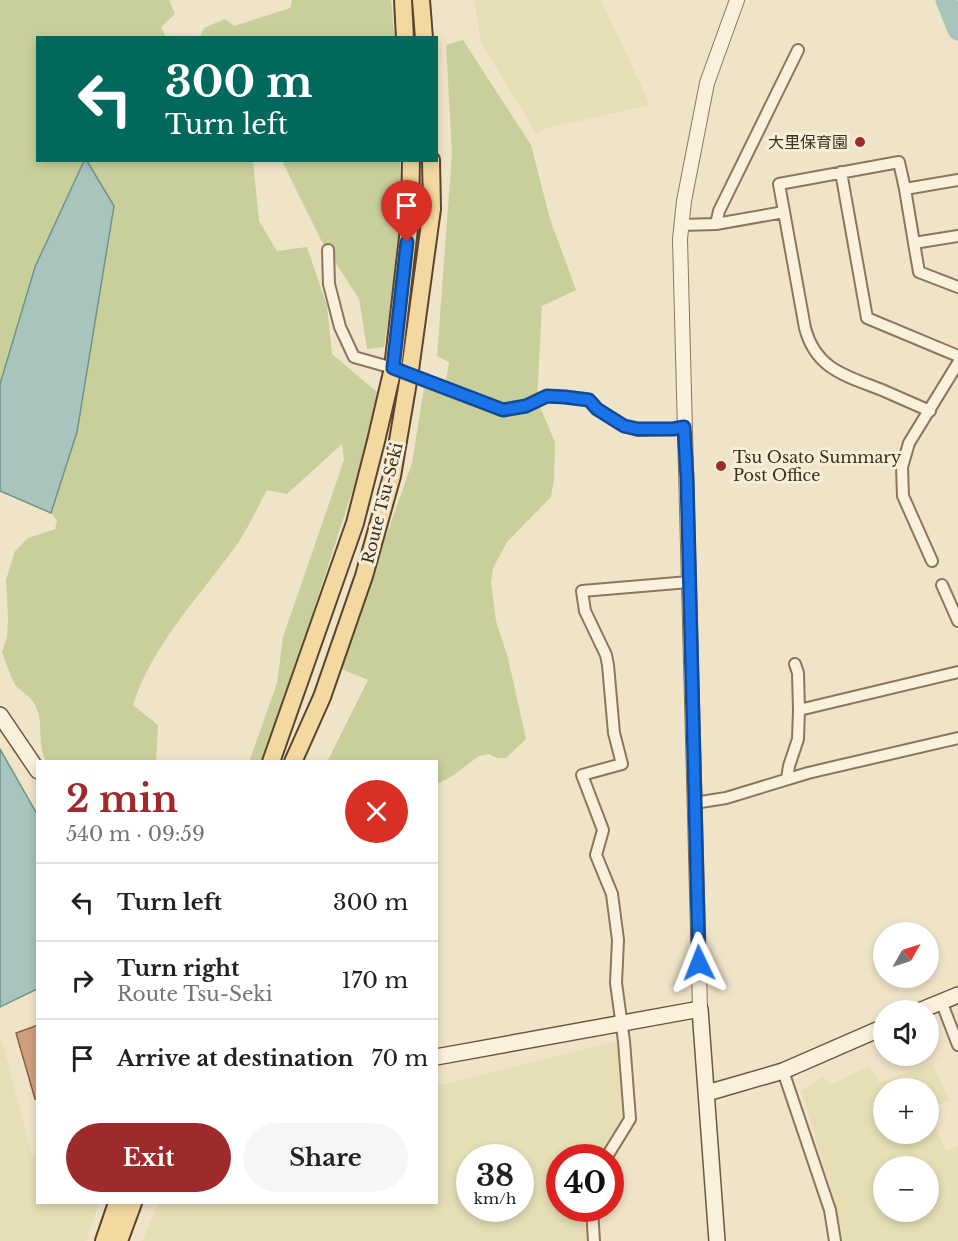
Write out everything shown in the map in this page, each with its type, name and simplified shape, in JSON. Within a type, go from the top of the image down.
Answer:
[{"type":"main road","points":[[403,0],[405,36]]},
{"type":"main road","points":[[421,0],[424,36]]},
{"type":"main road","name":"Route Tsu-Seki","points":[[272,760],[355,523],[393,368],[410,220],[411,162]]},
{"type":"main road","name":"Route Tsu-Seki","points":[[294,760],[322,697],[364,576],[392,476],[409,375],[432,209],[431,162]]},
{"type":"main road","points":[[0,715],[36,768]]},
{"type":"main road","points":[[941,1001],[958,995]]},
{"type":"main road","points":[[438,1057],[700,1009],[717,1241]]},
{"type":"main road","points":[[706,1093],[783,1071],[873,1032]]},
{"type":"main road","points":[[104,1241],[117,1204]]},
{"type":"main road","points":[[118,1241],[133,1204]]},
{"type":"street","points":[[700,1009],[684,427],[681,225],[707,83],[738,0]]},
{"type":"street","points":[[716,224],[719,211],[798,50]]},
{"type":"street","points":[[930,411],[838,373],[816,353],[805,328],[779,184],[899,162],[919,272],[958,287]]},
{"type":"street","points":[[841,172],[867,318],[958,356]]},
{"type":"street","points":[[905,189],[958,180]]},
{"type":"street","points":[[681,225],[716,224],[784,212]]},
{"type":"street","points":[[914,243],[958,236]]},
{"type":"street","points":[[328,250],[329,284],[340,327],[354,357],[393,368],[503,410],[526,406],[547,396],[565,397],[589,400],[597,409],[624,426],[638,429],[684,427]]},
{"type":"street","points":[[932,561],[908,509],[901,484],[902,467],[909,443],[958,363]]},
{"type":"street","points":[[615,1144],[630,1119],[622,1023],[616,983],[618,940],[612,894],[596,855],[603,830],[582,775],[622,764],[614,733],[606,655],[585,611],[582,591],[689,582]]},
{"type":"street","points":[[942,585],[958,621]]},
{"type":"street","points":[[787,779],[798,739],[798,673],[795,664]]},
{"type":"street","points":[[799,710],[958,672]]},
{"type":"street","points":[[694,803],[726,798],[858,760],[958,738]]},
{"type":"street","points":[[941,1001],[958,1045]]},
{"type":"street","points":[[783,1071],[830,1210],[835,1241]]},
{"type":"street","points":[[593,1222],[594,1241]]},
{"type":"shaded area","points":[[474,0],[601,0],[650,105],[548,128],[536,133],[481,43]]},
{"type":"shaded area","points":[[2,1040],[32,1156],[36,1155],[36,1204],[99,1204],[86,1241],[0,1241],[0,1041]]},
{"type":"shaded area","points":[[617,1041],[623,1121],[609,1144],[546,1144],[546,1222],[584,1222],[589,1241],[142,1241],[159,1204],[438,1204],[438,1086]]},
{"type":"shaded area","points":[[870,1066],[876,1078],[873,1078],[873,1144],[939,1144],[939,1135],[946,1151],[958,1146],[958,1241],[842,1241],[834,1198],[801,1091],[822,1077],[832,1084]]},
{"type":"shaded area","points":[[925,1066],[934,1066],[949,1101],[939,1104],[939,1078],[892,1078]]},
{"type":"green space","points":[[0,0],[169,0],[175,14],[161,27],[166,36],[36,36],[36,162],[84,162],[35,267],[0,384]]},
{"type":"green space","points":[[292,0],[391,0],[395,36],[200,36],[204,28],[225,19],[234,26],[290,8]]},
{"type":"green space","points":[[463,40],[531,145],[550,219],[576,290],[542,306],[537,400],[555,442],[551,497],[507,542],[493,568],[491,582],[496,621],[508,658],[526,739],[506,758],[497,758],[489,754],[479,756],[451,777],[438,784],[438,760],[328,760],[368,680],[339,668],[412,463],[424,388],[446,380],[449,362],[437,356],[452,153],[446,45]]},
{"type":"green space","points":[[88,162],[253,162],[259,221],[277,251],[307,247],[327,306],[332,354],[383,397],[289,686],[262,760],[250,760],[277,683],[283,637],[344,460],[342,444],[287,494],[267,490],[238,543],[165,640],[142,682],[133,705],[158,725],[156,760],[46,760],[42,750],[36,706],[14,683],[2,652],[7,637],[6,580],[15,551],[28,538],[55,529],[57,521],[51,513],[77,432],[114,206]]},
{"type":"green space","points":[[282,162],[400,162],[402,231],[384,347],[367,349],[359,299],[321,240]]},
{"type":"water","points":[[84,162],[88,162],[114,206],[77,432],[51,513],[0,491],[0,384],[35,267]]},
{"type":"water","points":[[0,749],[36,812],[36,989],[0,1007]]},
{"type":"building","points":[[36,1026],[36,1099],[35,1099],[16,1033]]},
{"type":"waterway","points":[[946,0],[958,30]]},
{"type":"place","name":"大里保育園","points":[[860,142]]},
{"type":"place","name":"Tsu Osato Summary Post Office","points":[[721,466]]},
{"type":"route","points":[[407,242],[393,368],[503,410],[526,406],[547,396],[565,397],[589,400],[597,409],[624,426],[638,429],[684,427],[699,963]]}]
